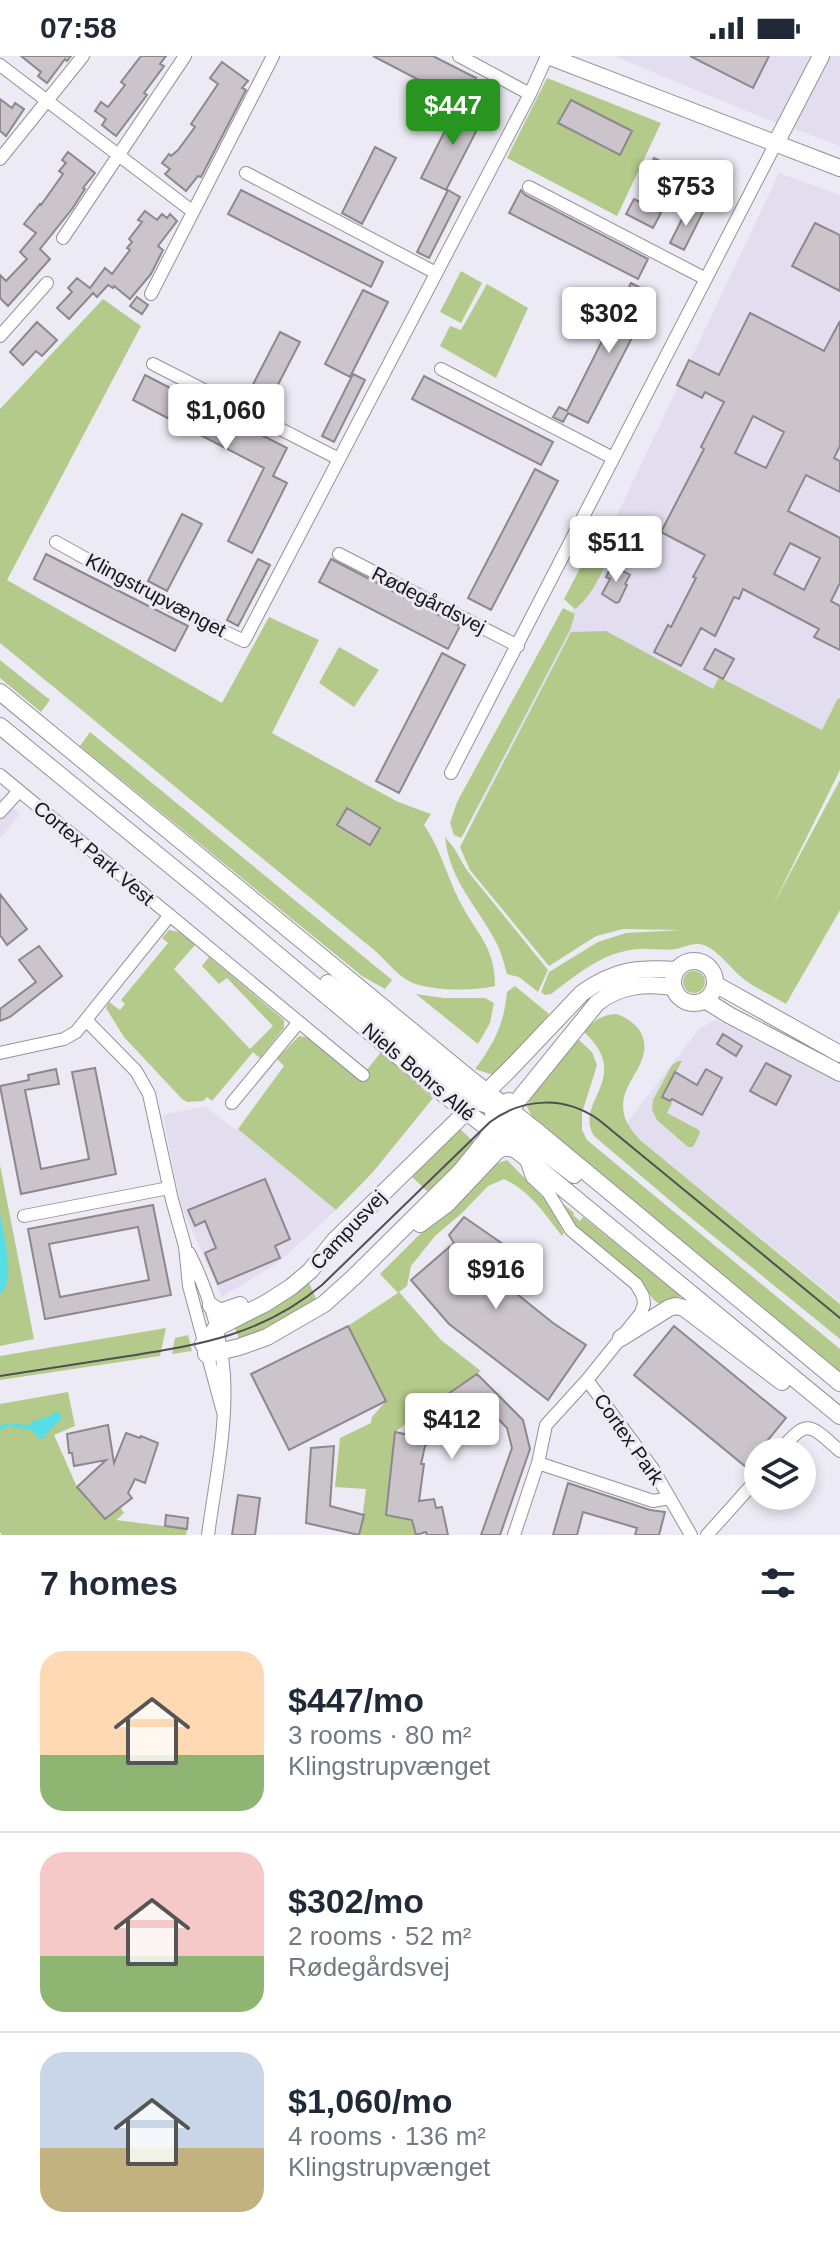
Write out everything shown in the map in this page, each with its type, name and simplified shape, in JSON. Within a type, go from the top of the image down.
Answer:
[{"type":"street","points":[[0,159],[83,56]]},
{"type":"street","points":[[63,238],[185,56]]},
{"type":"street","points":[[151,294],[271,61],[257,56]]},
{"type":"street","points":[[459,56],[530,94]]},
{"type":"street","points":[[548,56],[840,168]]},
{"type":"street","name":"Klingstrupvænget","points":[[56,542],[171,606],[244,641],[548,56]]},
{"type":"street","points":[[451,773],[821,56]]},
{"type":"street","points":[[0,65],[192,211]]},
{"type":"street","points":[[246,173],[436,273]]},
{"type":"street","points":[[529,187],[706,279]]},
{"type":"street","points":[[0,336],[47,283]]},
{"type":"street","points":[[153,364],[339,459]]},
{"type":"street","points":[[441,369],[613,458]]},
{"type":"street","name":"Rødegårdsvej","points":[[339,554],[518,646]]},
{"type":"street","name":"Niels Bohrs Allé","points":[[0,692],[837,1413]]},
{"type":"street","name":"Niels Bohrs Allé","points":[[0,726],[204,893],[504,1124],[658,1233],[840,1383]]},
{"type":"street","name":"Cortex Park Vest","points":[[0,775],[363,1075]]},
{"type":"street","name":"Cortex Park Vest","points":[[0,812],[19,791]]},
{"type":"street","name":"Cortex Park Vest","points":[[0,1053],[64,1039],[76,1032],[170,915]]},
{"type":"street","points":[[689,961],[705,964],[711,969],[715,984],[710,996],[692,1003],[679,997],[673,981],[677,970],[689,961]]},
{"type":"street","name":"Niels Bohrs Allé","points":[[476,1101],[544,1035],[571,1003],[596,983],[610,976],[648,968],[677,970]]},
{"type":"street","name":"Niels Bohrs Allé","points":[[504,1124],[529,1086],[605,997],[630,986],[650,984],[673,987]]},
{"type":"street","points":[[715,984],[840,1054]]},
{"type":"street","points":[[705,1000],[840,1073]]},
{"type":"street","points":[[86,1020],[136,1071],[147,1087],[153,1104],[169,1188],[185,1246],[189,1286],[209,1349],[223,1412],[208,1535]]},
{"type":"street","points":[[232,1103],[299,1022]]},
{"type":"street","points":[[504,1124],[544,1035]]},
{"type":"street","name":"Campusvej","points":[[215,1329],[266,1303],[310,1271],[334,1241],[476,1101]]},
{"type":"street","name":"Campusvej","points":[[388,1244],[447,1204],[497,1151],[505,1147],[504,1124]]},
{"type":"street","name":"Campusvej","points":[[209,1349],[267,1337],[310,1313],[388,1244],[504,1124]]},
{"type":"street","name":"Cortex Park","points":[[504,1124],[532,1177],[548,1192],[571,1230],[636,1284],[644,1304],[641,1313],[587,1380],[546,1425],[538,1463],[514,1535]]},
{"type":"street","points":[[24,1216],[169,1188]]},
{"type":"street","points":[[211,1306],[220,1312],[261,1294],[297,1271],[334,1241]]},
{"type":"street","points":[[185,1246],[203,1281],[211,1306],[215,1329],[206,1343],[209,1349]]},
{"type":"street","points":[[621,1338],[669,1308],[684,1308],[789,1388],[837,1413]]},
{"type":"street","name":"Cortex Park","points":[[587,1380],[631,1438],[691,1535]]},
{"type":"street","points":[[791,1438],[803,1428],[814,1428],[840,1451]]},
{"type":"street","name":"Cortex Park","points":[[538,1463],[653,1501],[670,1498]]},
{"type":"street","points":[[707,1535],[744,1494]]},
{"type":"shaded area","points":[[614,56],[840,56],[840,146],[756,115]]},
{"type":"shaded area","points":[[779,173],[840,195],[840,769],[700,930],[623,929],[596,936],[549,966],[470,870],[460,847]]},
{"type":"shaded area","points":[[0,797],[20,814],[0,839]]},
{"type":"shaded area","points":[[716,1019],[840,1083],[840,1302],[624,1127],[698,1030]]},
{"type":"shaded area","points":[[205,1106],[232,1128],[238,1129],[336,1210],[279,1262],[222,1297],[181,1206],[163,1115]]},
{"type":"green space","points":[[547,78],[661,123],[617,216],[507,158]]},
{"type":"green space","points":[[461,271],[482,283],[461,323],[440,312]]},
{"type":"green space","points":[[487,284],[528,308],[496,378],[440,346],[450,326],[461,330]]},
{"type":"green space","points":[[103,299],[141,326],[7,580],[222,703],[269,617],[319,640],[272,733],[398,802],[431,814],[424,825],[459,900],[488,950],[495,986],[475,989],[426,987],[403,977],[0,643],[0,409]]},
{"type":"green space","points":[[598,534],[611,537],[616,542],[594,587],[575,609],[564,599]]},
{"type":"green space","points":[[563,608],[575,614],[570,630],[464,833],[461,838],[454,835],[450,823],[457,802]]},
{"type":"green space","points":[[606,631],[713,689],[719,677],[822,730],[840,699],[840,770],[772,907],[840,780],[840,910],[786,1004],[744,979],[711,949],[698,944],[614,954],[545,995],[541,992],[549,972],[598,942],[626,933],[682,930],[623,929],[596,936],[549,966],[470,870],[460,847],[571,632]]},
{"type":"green space","points":[[339,647],[379,670],[354,707],[319,683]]},
{"type":"green space","points":[[0,660],[50,700],[41,712],[0,678]]},
{"type":"green space","points":[[90,732],[392,980],[385,989],[362,976],[80,746]]},
{"type":"green space","points":[[445,837],[466,869],[548,970],[538,992],[519,977],[507,974],[490,930],[453,868]]},
{"type":"green space","points":[[169,930],[179,932],[195,945],[174,969],[250,1049],[273,1026],[227,978],[219,984],[202,966],[209,957],[284,1020],[284,1028],[260,1058],[253,1052],[212,1101],[207,1097],[203,1101],[187,1102],[182,1099],[124,1037],[106,1008],[109,1002],[120,1010],[125,1004],[121,1000],[168,943],[162,938]]},
{"type":"green space","points":[[694,971],[702,974],[705,982],[702,990],[694,993],[686,990],[683,982],[686,974]]},
{"type":"green space","points":[[515,986],[549,1014],[501,1071],[493,1075],[475,1069],[497,1032],[504,1014],[507,992]]},
{"type":"green space","points":[[416,994],[485,998],[494,1003],[490,1023],[478,1044]]},
{"type":"green space","points":[[616,1014],[634,1024],[644,1041],[643,1056],[624,1098],[624,1114],[630,1128],[640,1140],[840,1304],[840,1339],[594,1136],[590,1124],[591,1112],[604,1076],[604,1063],[598,1048],[584,1032],[598,1019]]},
{"type":"green space","points":[[299,1036],[310,1038],[359,1080],[381,1052],[433,1098],[373,1172],[336,1210],[238,1129],[284,1066],[277,1059]]},
{"type":"green space","points":[[578,1039],[592,1052],[597,1065],[582,1113],[582,1130],[587,1140],[840,1349],[840,1373],[533,1118],[527,1107],[532,1093]]},
{"type":"green space","points":[[682,1061],[662,1097],[672,1103],[667,1113],[699,1130],[693,1147],[688,1147],[657,1120],[652,1110],[653,1100],[672,1065]]},
{"type":"green space","points":[[459,1128],[475,1143],[430,1194],[410,1175]]},
{"type":"green space","points":[[507,1160],[542,1196],[564,1233],[562,1236],[529,1197],[504,1179],[488,1186],[435,1236],[411,1266],[407,1286],[399,1292],[441,1340],[481,1371],[395,1432],[387,1515],[403,1519],[405,1509],[410,1509],[416,1535],[360,1535],[366,1489],[335,1487],[340,1438],[371,1423],[372,1417],[386,1401],[348,1326],[398,1293],[380,1274],[425,1229],[447,1215],[490,1166]]},
{"type":"green space","points":[[0,1165],[34,1339],[0,1346]]},
{"type":"green space","points":[[561,1202],[580,1221],[583,1217],[681,1296],[666,1303],[654,1300],[642,1284],[578,1231]]},
{"type":"green space","points":[[307,1278],[317,1301],[240,1341],[233,1323]]},
{"type":"green space","points":[[166,1328],[160,1356],[0,1380],[0,1356]]},
{"type":"green space","points":[[188,1335],[192,1351],[172,1354],[175,1338]]},
{"type":"green space","points":[[68,1392],[75,1426],[54,1435],[77,1487],[90,1504],[120,1507],[124,1513],[116,1520],[187,1529],[186,1535],[2,1535],[0,1404]]},
{"type":"water","points":[[0,1214],[8,1279],[0,1294]]},
{"type":"water","points":[[57,1411],[61,1419],[44,1438],[40,1439],[27,1426],[34,1421]]},
{"type":"building","points":[[21,56],[71,56],[67,61],[65,59],[47,83],[38,76],[41,72]]},
{"type":"building","points":[[141,56],[166,56],[160,64],[164,66],[144,93],[147,95],[116,136],[102,125],[106,119],[95,111],[101,102],[108,107],[125,85],[121,82]]},
{"type":"building","points":[[373,56],[433,56],[476,78],[463,103]]},
{"type":"building","points":[[690,56],[769,56],[753,88]]},
{"type":"building","points":[[222,62],[248,81],[242,88],[246,90],[201,177],[198,176],[186,191],[165,174],[170,169],[162,163],[169,154],[171,156],[178,150],[195,127],[191,124],[218,84],[210,78]]},
{"type":"building","points":[[0,99],[12,108],[15,103],[24,109],[6,136],[0,131]]},
{"type":"building","points":[[571,100],[632,131],[620,155],[558,123]]},
{"type":"building","points":[[459,103],[484,116],[446,190],[421,178]]},
{"type":"building","points":[[375,147],[396,158],[362,224],[342,213]]},
{"type":"building","points":[[68,152],[95,173],[72,209],[40,249],[50,259],[8,306],[0,298],[0,275],[6,281],[27,259],[20,252],[36,233],[24,224],[63,174],[59,171],[66,163],[62,160]]},
{"type":"building","points":[[654,158],[697,180],[689,195],[647,172]]},
{"type":"building","points":[[241,190],[383,262],[371,287],[228,214]]},
{"type":"building","points":[[448,190],[460,197],[429,258],[417,252]]},
{"type":"building","points":[[521,190],[525,195],[648,259],[638,279],[509,213]]},
{"type":"building","points":[[634,199],[661,213],[653,228],[626,214]]},
{"type":"building","points":[[689,205],[703,212],[684,250],[670,243]]},
{"type":"building","points":[[145,211],[157,220],[162,214],[167,218],[170,214],[177,221],[158,246],[163,250],[151,274],[130,299],[108,285],[97,297],[93,293],[69,319],[57,308],[72,292],[68,288],[77,278],[90,288],[105,268],[112,274],[130,250],[127,248],[132,242],[129,239],[142,222],[138,220]]},
{"type":"building","points":[[815,223],[840,235],[840,291],[792,266]]},
{"type":"building","points":[[631,283],[654,295],[588,423],[568,413],[563,422],[553,417],[559,407],[567,411]]},
{"type":"building","points":[[363,290],[388,302],[350,377],[325,364]]},
{"type":"building","points":[[137,297],[148,305],[142,314],[130,306]]},
{"type":"building","points":[[750,313],[824,351],[840,321],[840,446],[834,458],[840,461],[840,492],[806,475],[788,511],[840,538],[840,583],[831,601],[840,606],[840,650],[814,637],[819,629],[743,589],[739,599],[734,597],[715,636],[701,628],[681,666],[654,652],[668,625],[671,627],[705,555],[661,532],[704,449],[701,447],[724,402],[705,392],[702,398],[677,385],[689,360],[719,375]],"holes":[[[753,416],[784,432],[766,468],[735,453]],[[790,543],[820,558],[804,590],[774,574]]]},
{"type":"building","points":[[37,322],[57,340],[42,356],[36,351],[23,365],[10,352]]},
{"type":"building","points":[[280,332],[300,342],[265,410],[245,400]]},
{"type":"building","points":[[353,374],[365,380],[334,442],[322,436]]},
{"type":"building","points":[[145,375],[287,448],[273,476],[287,483],[252,553],[228,541],[264,468],[133,400]]},
{"type":"building","points":[[424,376],[553,442],[541,465],[412,399]]},
{"type":"building","points":[[535,469],[558,481],[491,610],[468,598]]},
{"type":"building","points":[[182,514],[202,524],[167,591],[148,581]]},
{"type":"building","points":[[46,554],[188,626],[175,651],[34,579]]},
{"type":"building","points":[[258,559],[270,565],[238,626],[227,620]]},
{"type":"building","points":[[331,559],[460,626],[448,649],[319,582]]},
{"type":"building","points":[[612,565],[630,575],[616,603],[602,594],[610,579],[606,577]]},
{"type":"building","points":[[715,649],[734,659],[723,679],[704,669]]},
{"type":"building","points":[[442,653],[465,665],[399,793],[376,781]]},
{"type":"building","points":[[347,808],[380,828],[370,845],[337,825]]},
{"type":"building","points":[[0,894],[27,929],[7,945],[0,935]]},
{"type":"building","points":[[39,946],[62,976],[10,1017],[0,1021],[0,1009],[36,982],[19,960]]},
{"type":"building","points":[[723,1034],[742,1046],[736,1056],[717,1044]]},
{"type":"building","points":[[766,1063],[791,1076],[776,1105],[750,1091]]},
{"type":"building","points":[[95,1068],[116,1174],[21,1194],[0,1086],[29,1080],[28,1075],[56,1069],[59,1084],[25,1090],[41,1169],[89,1159],[72,1072]]},
{"type":"building","points":[[706,1069],[722,1078],[702,1115],[662,1097],[675,1072],[697,1085]]},
{"type":"building","points":[[265,1179],[290,1239],[275,1246],[280,1258],[218,1284],[205,1253],[216,1248],[205,1221],[195,1226],[188,1210]]},
{"type":"building","points":[[153,1205],[171,1295],[45,1319],[28,1229]],"holes":[[[138,1227],[149,1280],[60,1297],[49,1244]]]},
{"type":"building","points":[[464,1217],[510,1249],[491,1273],[586,1345],[548,1400],[449,1324],[411,1280],[454,1243],[449,1235]]},
{"type":"building","points":[[348,1326],[386,1401],[289,1450],[251,1374]]},
{"type":"building","points":[[674,1326],[786,1418],[770,1438],[744,1438],[744,1465],[634,1375]]},
{"type":"building","points":[[477,1374],[523,1420],[530,1449],[500,1535],[481,1535],[512,1448],[507,1428],[475,1395],[443,1416],[450,1427],[425,1446],[421,1464],[424,1464],[419,1501],[434,1499],[436,1508],[442,1507],[448,1535],[427,1535],[426,1532],[416,1535],[412,1520],[386,1515],[395,1432],[414,1436],[407,1422]]},
{"type":"building","points":[[108,1425],[114,1463],[126,1433],[158,1443],[145,1483],[135,1479],[128,1493],[132,1498],[105,1519],[77,1487],[106,1460],[74,1466],[67,1434]]},
{"type":"building","points":[[334,1446],[330,1506],[364,1515],[359,1535],[306,1523],[311,1448]]},
{"type":"building","points":[[568,1483],[665,1512],[659,1535],[635,1535],[637,1528],[583,1512],[577,1535],[553,1535]]},
{"type":"building","points":[[238,1495],[260,1498],[255,1535],[232,1535]]},
{"type":"building","points":[[166,1515],[188,1518],[187,1529],[165,1526]]},
{"type":"waterway","points":[[0,1428],[7,1425]]},
{"type":"waterway","points":[[13,1425],[29,1428]]},
{"type":"tram line","points":[[0,1376],[203,1342],[228,1336],[276,1316],[322,1285],[490,1122],[517,1108],[544,1103],[572,1107],[599,1120],[840,1318]]}]
